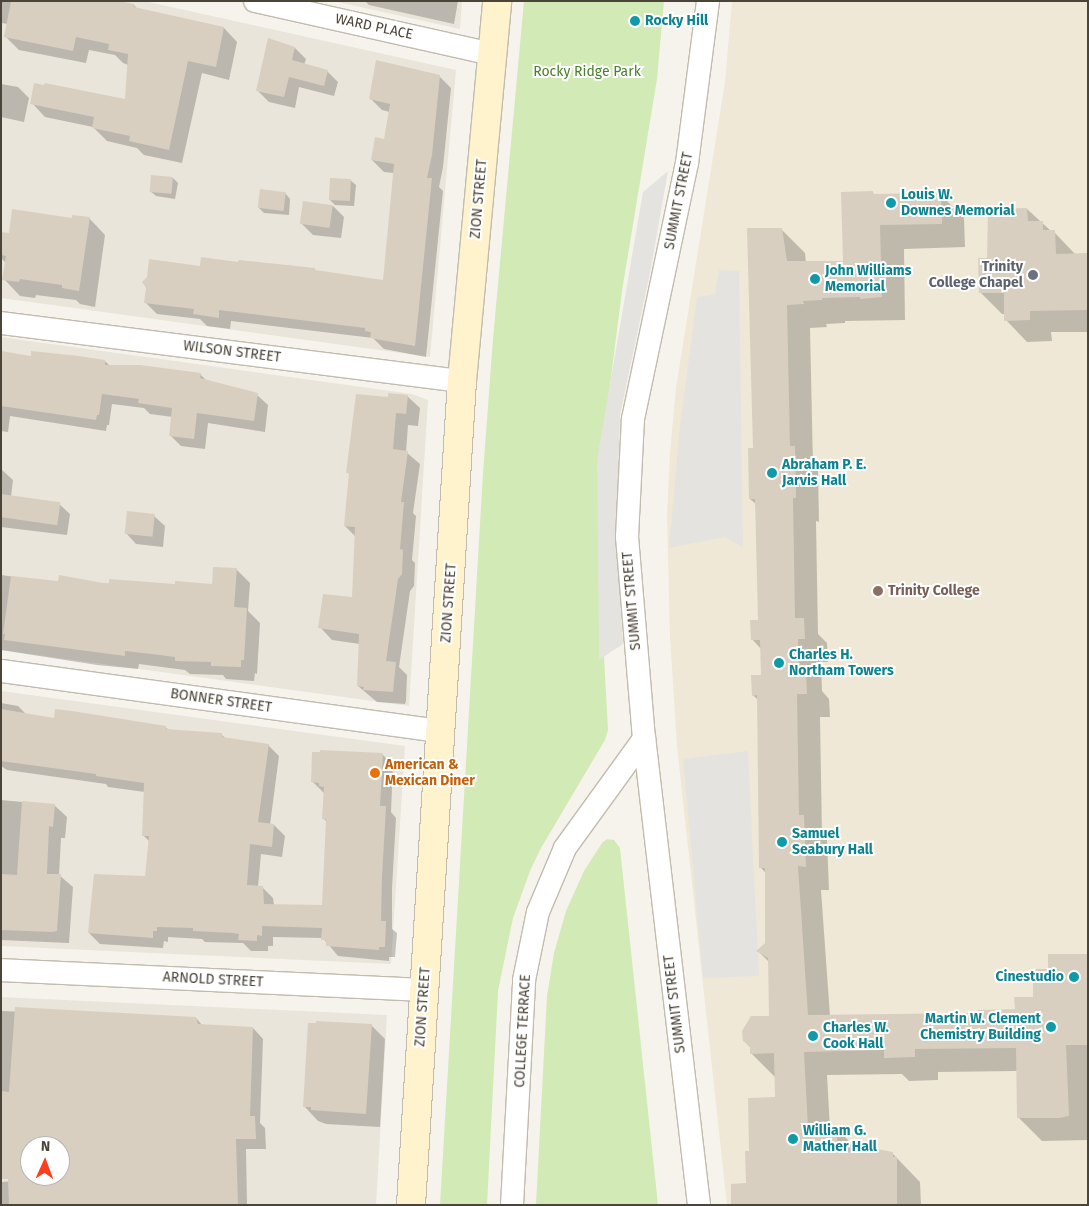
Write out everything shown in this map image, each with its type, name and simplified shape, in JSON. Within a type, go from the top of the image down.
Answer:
[{"type":"main road","name":"ZION STREET","points":[[411,1205],[462,381],[497,1]]},
{"type":"street","name":"WARD PLACE","points":[[255,1],[492,54]]},
{"type":"street","name":"SUMMIT STREET","points":[[699,1205],[644,739],[627,537],[633,419],[687,163],[708,1]]},
{"type":"street","name":"WILSON STREET","points":[[1,323],[462,381]]},
{"type":"street","name":"BONNER STREET","points":[[1,671],[441,731]]},
{"type":"street","name":"COLLEGE TERRACE","points":[[512,1205],[524,980],[538,912],[565,848],[644,739]]},
{"type":"street","name":"ARNOLD STREET","points":[[1,970],[424,990]]},
{"type":"shaded area","points":[[1,1],[144,1],[456,70],[430,357],[1,298]]},
{"type":"shaded area","points":[[333,1],[462,1],[460,29]]},
{"type":"shaded area","name":"Trinity College","points":[[732,1],[1088,1],[1088,1205],[727,1205],[677,746],[670,636],[667,516],[676,388],[725,82]]},
{"type":"shaded area","points":[[668,171],[651,268],[620,415],[616,539],[623,644],[599,660],[597,460],[643,192]]},
{"type":"shaded area","points":[[719,270],[739,271],[743,548],[725,537],[669,548],[680,427],[697,297],[715,294]]},
{"type":"shaded area","points":[[1,337],[412,394],[428,400],[409,706],[1,650]]},
{"type":"shaded area","points":[[1,691],[405,746],[391,964],[1,946]]},
{"type":"shaded area","points":[[748,751],[759,976],[703,978],[683,759]]},
{"type":"shaded area","points":[[1,997],[387,1015],[376,1205],[1,1205]]},
{"type":"green space","name":"Rocky Ridge Park","points":[[524,1],[664,1],[657,79],[622,291],[602,448],[603,639],[608,730],[605,740],[541,848],[530,871],[513,918],[498,991],[487,1205],[440,1205],[483,473],[493,339]]},
{"type":"green space","points":[[607,839],[614,840],[620,848],[658,1205],[536,1205],[547,996],[554,953],[566,911],[584,871],[602,843]]},
{"type":"building","points":[[11,1],[118,1],[134,4],[134,7],[224,27],[216,67],[188,61],[169,150],[129,141],[130,136],[92,128],[94,117],[30,104],[34,83],[44,85],[45,83],[125,99],[128,54],[108,50],[109,44],[76,37],[73,51],[4,37]]},
{"type":"building","points":[[268,38],[295,47],[292,60],[328,70],[324,86],[289,77],[284,97],[256,91]]},
{"type":"building","points":[[376,60],[440,75],[432,155],[427,178],[432,178],[415,346],[370,338],[371,332],[365,331],[365,328],[219,310],[219,318],[193,314],[194,309],[144,303],[146,288],[142,282],[147,277],[149,259],[200,266],[201,257],[238,262],[239,260],[315,268],[315,270],[383,280],[394,164],[371,160],[375,137],[384,139],[390,104],[369,99]]},
{"type":"building","points":[[151,175],[173,177],[171,194],[150,192]]},
{"type":"building","points":[[330,178],[351,179],[350,201],[329,200]]},
{"type":"building","points":[[260,189],[286,192],[283,211],[258,208]]},
{"type":"building","points":[[873,191],[873,194],[941,193],[942,224],[880,225],[882,297],[860,299],[860,297],[822,298],[822,300],[803,301],[804,304],[787,305],[790,446],[795,446],[796,498],[793,498],[795,618],[804,618],[805,639],[798,639],[799,674],[806,674],[807,694],[797,694],[799,815],[804,815],[806,867],[798,866],[808,1015],[978,1013],[978,1010],[1015,1009],[1014,997],[1033,997],[1033,969],[1048,969],[1048,954],[1088,954],[1088,1045],[1066,1045],[1069,1116],[1059,1118],[1017,1118],[1016,1048],[915,1049],[915,1057],[884,1058],[884,1050],[804,1052],[808,1128],[837,1128],[837,1153],[877,1149],[893,1152],[893,1157],[897,1157],[897,1205],[731,1205],[731,1184],[746,1183],[745,1151],[749,1151],[748,1098],[775,1097],[774,1053],[750,1054],[750,1046],[743,1041],[742,1031],[751,1016],[769,1016],[768,958],[756,951],[765,943],[765,868],[759,868],[757,695],[752,696],[751,675],[761,675],[760,640],[751,640],[750,620],[758,620],[755,499],[749,499],[748,448],[753,448],[747,228],[782,228],[787,261],[843,261],[841,192]]},
{"type":"building","points":[[303,201],[333,205],[330,228],[300,224]]},
{"type":"building","name":"Trinity College Chapel","points":[[1027,208],[1028,221],[1043,221],[1043,230],[1055,230],[1056,254],[1088,253],[1088,310],[1030,311],[1030,320],[1004,321],[1004,293],[979,293],[978,258],[987,258],[988,209]]},
{"type":"building","points":[[12,209],[72,218],[72,215],[90,217],[79,291],[62,288],[62,285],[20,279],[19,282],[2,280],[6,256],[1,255],[1,232],[9,233]]},
{"type":"building","points":[[1,351],[31,356],[31,351],[79,356],[105,360],[105,365],[140,365],[201,373],[200,378],[258,393],[254,421],[197,413],[194,439],[169,436],[172,408],[138,403],[139,399],[102,394],[99,415],[97,415],[96,420],[1,406]]},
{"type":"building","points":[[388,393],[408,395],[406,414],[396,413],[393,449],[408,451],[401,502],[404,502],[400,549],[403,550],[402,574],[398,579],[386,661],[396,662],[393,692],[363,690],[364,687],[357,686],[359,634],[318,628],[323,594],[352,597],[355,527],[344,526],[349,473],[346,473],[356,394],[388,397]]},
{"type":"building","points":[[1,494],[60,502],[57,525],[1,517]]},
{"type":"building","points":[[127,511],[155,514],[152,537],[125,534]]},
{"type":"building","points":[[213,567],[237,568],[234,607],[247,608],[244,660],[241,660],[241,667],[211,666],[211,662],[175,661],[175,657],[125,651],[125,656],[4,640],[5,634],[3,634],[11,576],[58,581],[59,575],[109,584],[109,579],[175,584],[175,581],[212,584]]},
{"type":"building","points":[[1,709],[54,718],[55,709],[72,711],[166,726],[166,729],[222,733],[222,737],[269,744],[258,822],[274,824],[272,847],[250,844],[247,885],[263,886],[264,904],[322,905],[326,819],[322,819],[324,787],[319,786],[319,783],[311,782],[312,752],[320,752],[320,750],[383,753],[380,806],[386,806],[381,921],[386,921],[385,947],[379,947],[379,950],[326,946],[326,940],[321,940],[322,928],[262,926],[262,936],[257,935],[257,941],[238,940],[239,934],[193,931],[193,928],[157,927],[157,931],[153,931],[153,938],[88,933],[94,874],[145,876],[149,836],[142,836],[144,783],[96,776],[96,774],[1,761]]},
{"type":"building","points":[[22,801],[55,804],[53,827],[49,826],[47,874],[61,874],[57,931],[1,930],[1,874],[17,875]]},
{"type":"building","points":[[15,1007],[196,1017],[198,1024],[253,1027],[250,1116],[255,1116],[256,1139],[236,1139],[238,1205],[9,1205],[8,1179],[1,1179],[1,1091],[9,1092]]},
{"type":"building","points":[[316,1021],[372,1024],[366,1114],[311,1110],[311,1107],[303,1107],[308,1023],[316,1023]]},
{"type":"place","name":"Rocky Hill","points":[[635,21]]},
{"type":"place","name":"Louis W. Downes Memorial","points":[[891,203]]},
{"type":"place","name":"Trinity College Chapel","points":[[1033,275]]},
{"type":"place","name":"John Williams Memorial","points":[[815,279]]},
{"type":"place","name":"Abraham P. E. Jarvis Hall","points":[[772,473]]},
{"type":"place","name":"Trinity College","points":[[878,591]]},
{"type":"place","name":"Charles H. Northam Towers","points":[[779,663]]},
{"type":"place","name":"American & Mexican Diner","points":[[375,773]]},
{"type":"place","name":"Samuel Seabury Hall","points":[[782,842]]},
{"type":"place","name":"Cinestudio","points":[[1074,977]]},
{"type":"place","name":"Martin W. Clement Chemistry Building","points":[[1051,1027]]},
{"type":"place","name":"Charles W. Cook Hall","points":[[813,1036]]},
{"type":"place","name":"William G. Mather Hall","points":[[793,1139]]}]
